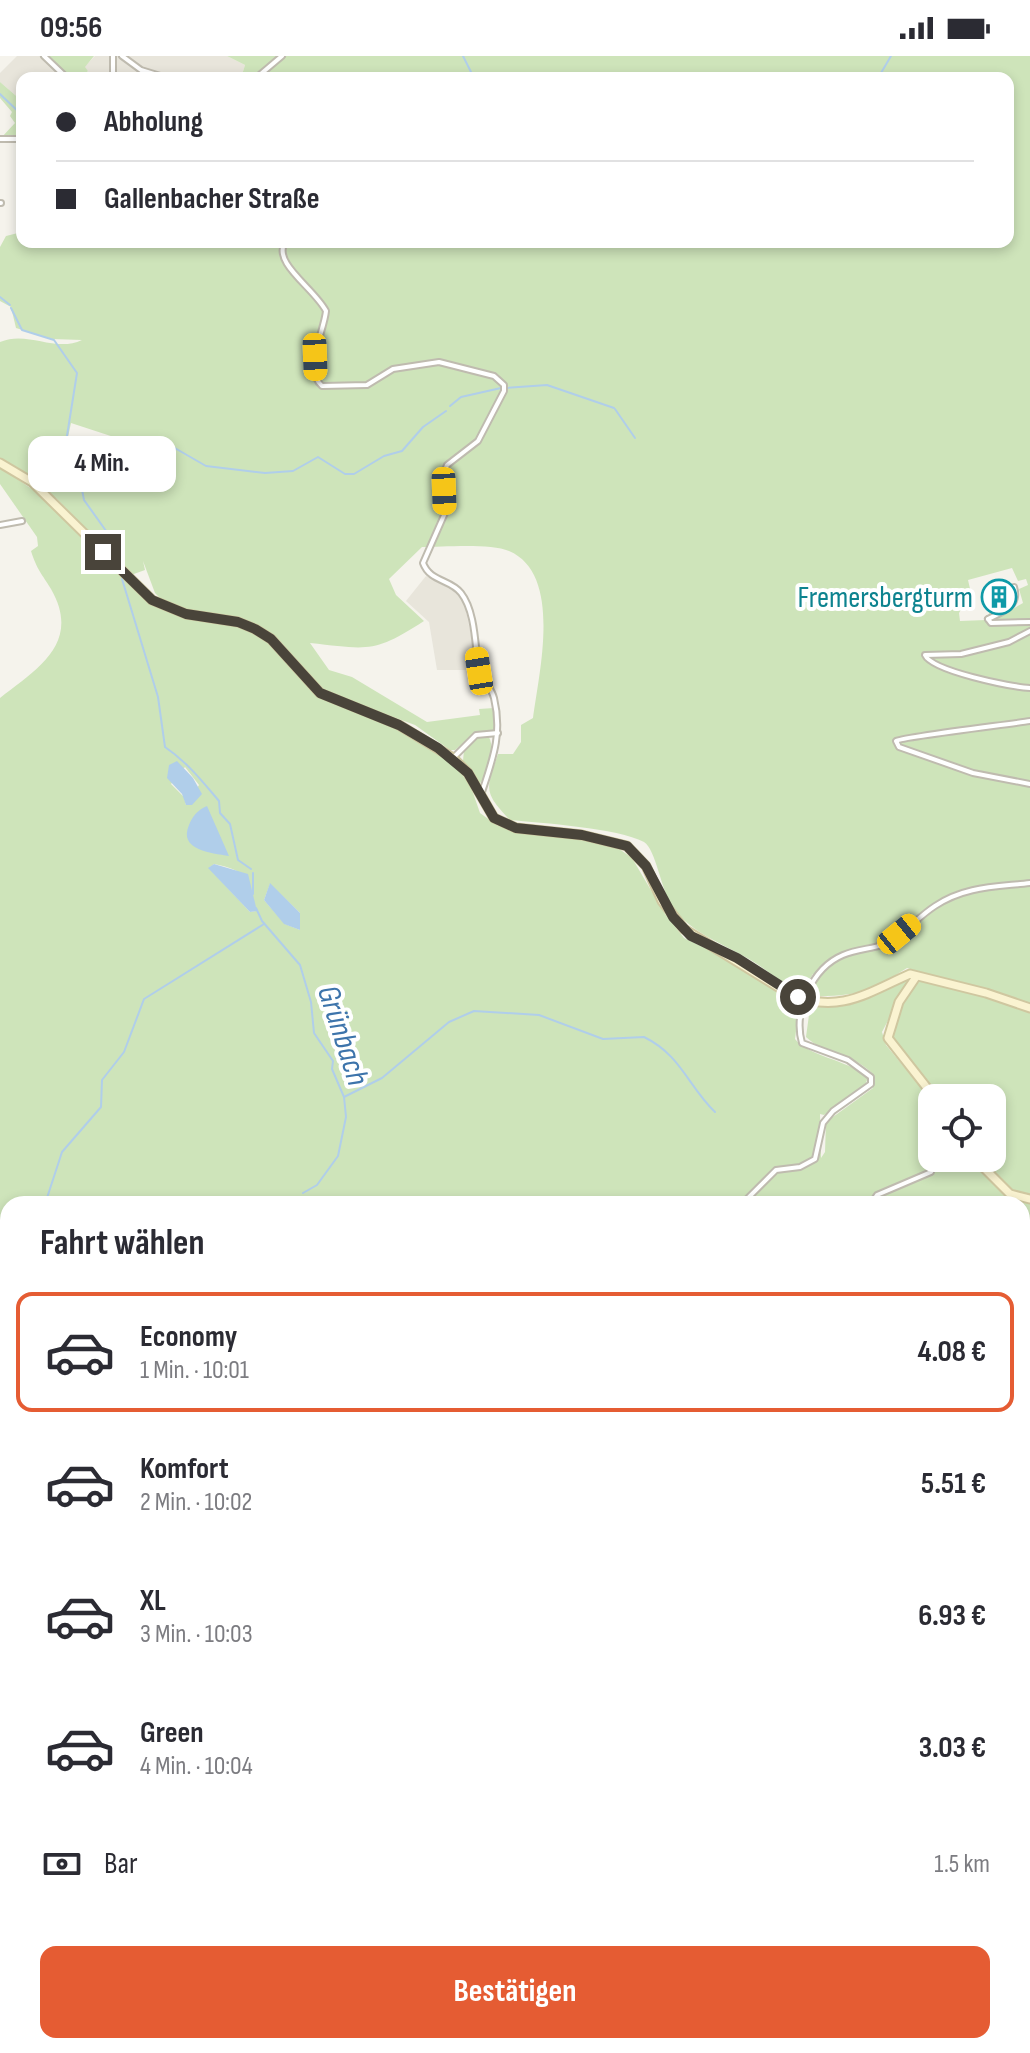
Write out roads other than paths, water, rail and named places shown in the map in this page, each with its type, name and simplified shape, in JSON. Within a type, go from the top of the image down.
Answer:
[{"type":"main road","points":[[0,463],[32,482],[132,581],[166,607],[255,629],[271,639],[320,693],[399,725],[453,758],[468,773],[494,818],[516,828],[582,835],[627,846],[646,866],[673,917],[691,936],[806,1000],[838,1002],[862,998],[906,976],[968,988],[1030,1008]]},
{"type":"main road","points":[[916,977],[899,1002],[888,1038],[924,1084]]},
{"type":"main road","points":[[988,1172],[1010,1194],[1018,1196]]},
{"type":"street","points":[[44,56],[61,72]]},
{"type":"street","points":[[122,56],[148,72]]},
{"type":"street","points":[[263,72],[282,56]]},
{"type":"street","points":[[281,248],[281,259],[313,290],[326,311],[315,357],[316,379],[322,386],[367,385],[393,369],[439,362],[494,376],[504,385],[504,391],[478,441],[447,465],[444,473],[445,513],[423,563],[431,575],[456,587],[464,596],[471,614],[479,671],[494,698],[498,733],[490,771],[479,796]]},
{"type":"street","points":[[0,525],[22,521]]},
{"type":"street","points":[[988,596],[1014,587],[1016,596],[1007,610],[988,619],[991,623],[1030,622]]},
{"type":"street","points":[[1030,631],[1009,642],[961,654],[925,655],[929,662],[966,674],[1030,688]]},
{"type":"street","points":[[1030,721],[929,737],[902,737],[896,741],[899,747],[973,773],[1030,784]]},
{"type":"street","points":[[453,758],[476,735],[498,733]]},
{"type":"street","points":[[750,1196],[776,1170],[800,1167],[815,1159],[823,1123],[833,1111],[871,1084],[871,1077],[862,1067],[802,1043],[799,1032],[806,1000],[825,965],[842,955],[889,942],[953,896],[987,886],[1030,883]]},
{"type":"street","points":[[876,1196],[931,1172]]},
{"type":"water","points":[[177,761],[193,778],[202,794],[192,805],[186,805],[182,794],[167,778],[169,765]]},
{"type":"water","points":[[207,806],[229,856],[198,849],[188,840],[192,818]]},
{"type":"water","points":[[214,864],[248,874],[257,911],[250,912],[208,868]]},
{"type":"water","points":[[270,883],[300,913],[300,930],[284,924],[264,900]]},
{"type":"waterway","points":[[463,56],[471,72]]},
{"type":"waterway","points":[[882,72],[891,56]]},
{"type":"waterway","points":[[0,94],[16,109]]},
{"type":"waterway","name":"Grünbach","points":[[0,297],[10,305]]},
{"type":"waterway","name":"Grünbach","points":[[11,308],[22,330],[54,340],[77,373],[66,442],[78,469],[84,500],[109,535],[119,562]]},
{"type":"waterway","points":[[506,388],[547,385],[614,408]]},
{"type":"waterway","points":[[450,406],[461,397],[501,388]]},
{"type":"waterway","points":[[615,409],[635,438]]},
{"type":"waterway","points":[[66,442],[106,452],[173,447],[206,466],[265,473],[293,471],[318,457],[345,474],[354,474],[384,456],[402,451],[423,427],[446,411]]},
{"type":"waterway","name":"Grünbach","points":[[122,579],[158,697],[165,747],[187,765],[219,801],[220,813],[230,824],[238,860],[251,869]]},
{"type":"waterway","name":"Grünbach","points":[[253,873],[253,894]]},
{"type":"waterway","name":"Grünbach","points":[[256,908],[262,921],[300,965],[311,1002],[314,1033],[333,1061],[332,1069],[344,1097],[346,1117],[338,1156],[317,1185],[303,1193]]},
{"type":"waterway","points":[[48,1196],[62,1152],[101,1107],[102,1080],[124,1052],[144,999],[264,924]]},
{"type":"waterway","points":[[344,1097],[382,1078],[449,1022],[474,1011],[539,1015],[603,1039],[644,1037],[657,1044],[676,1062],[715,1112]]},
{"type":"place","name":"Fremersbergturm","points":[[999,597]]}]
